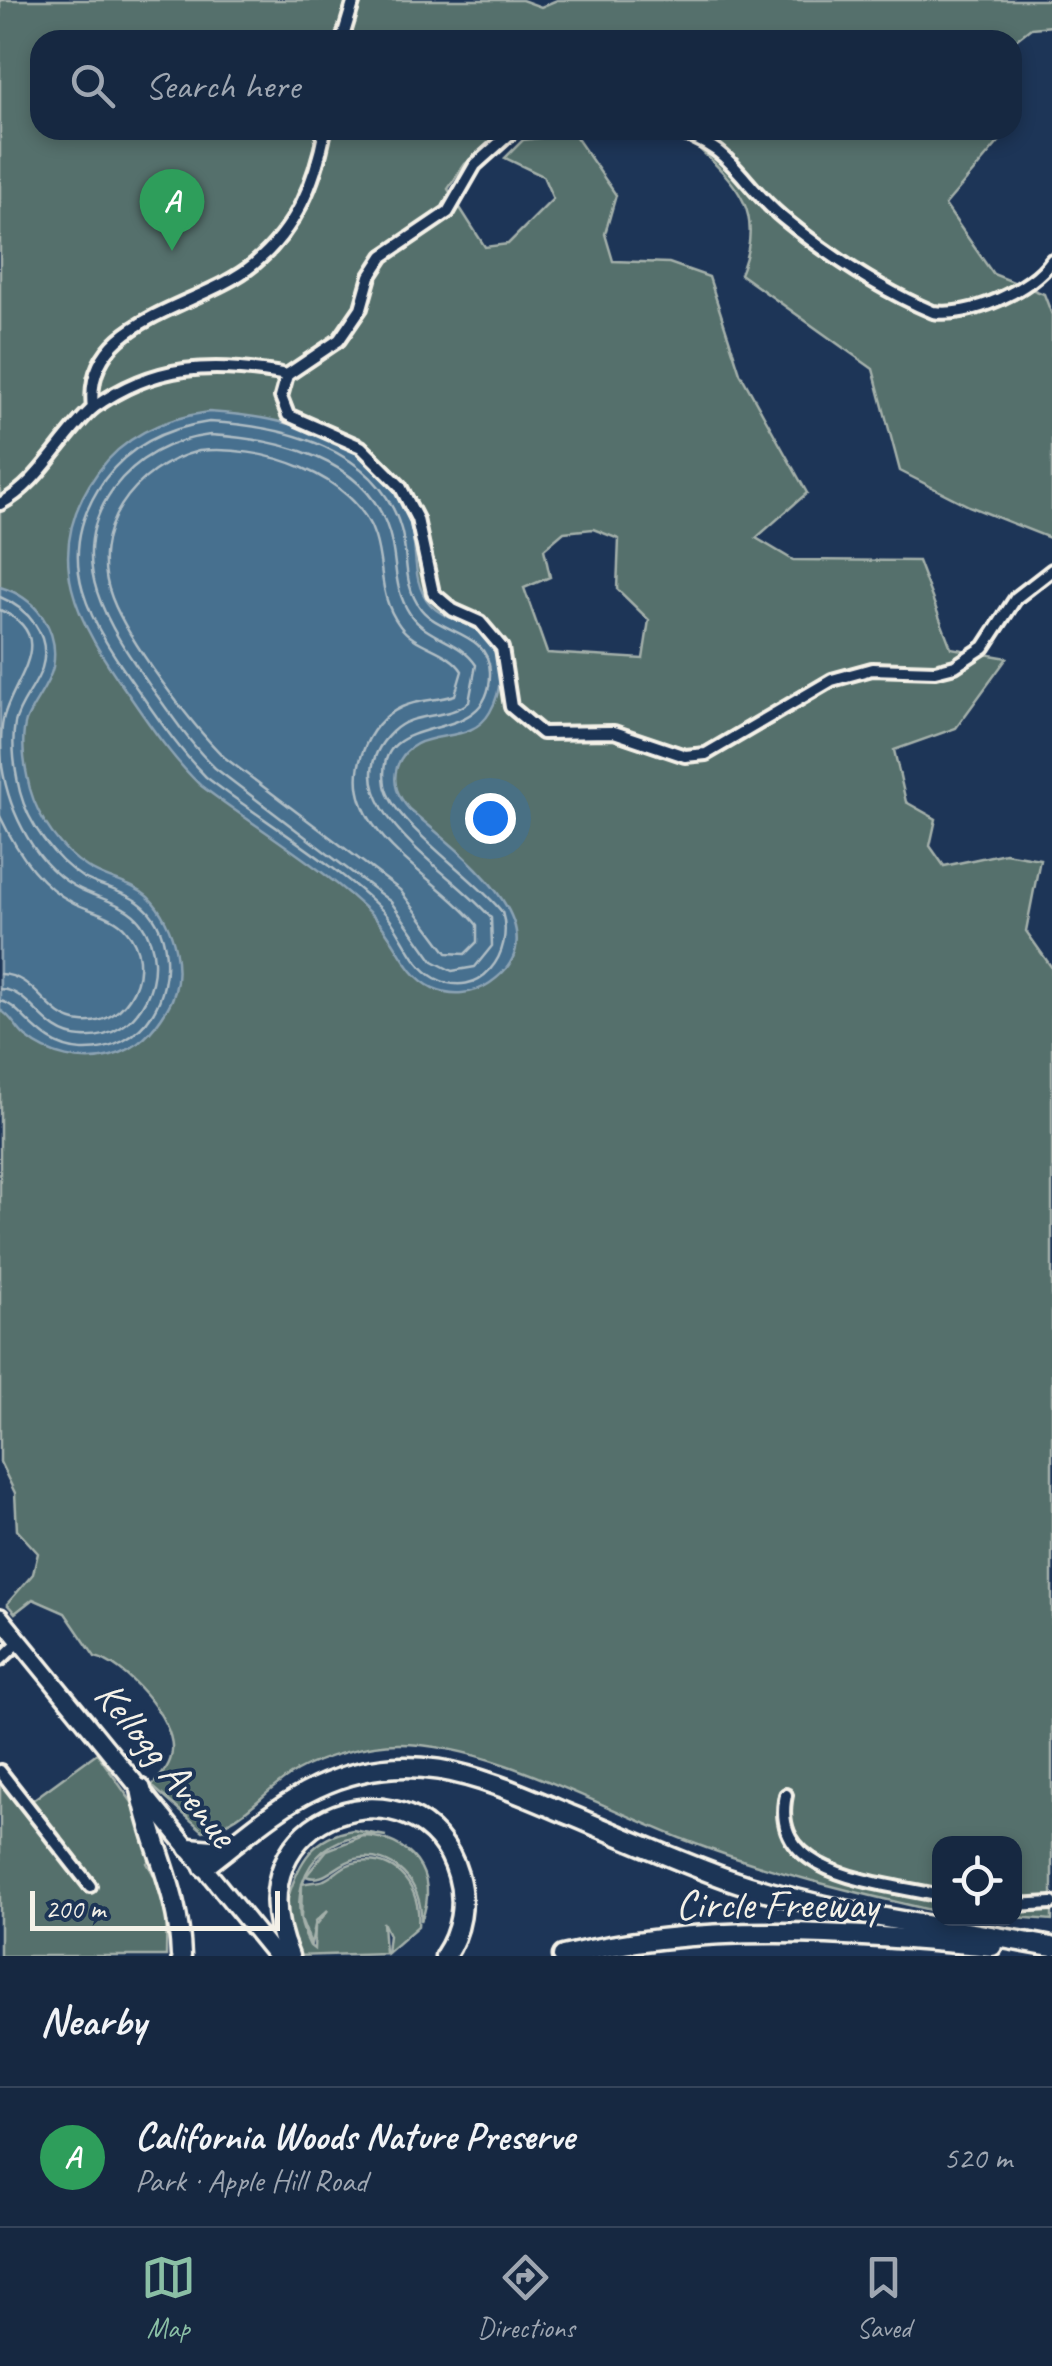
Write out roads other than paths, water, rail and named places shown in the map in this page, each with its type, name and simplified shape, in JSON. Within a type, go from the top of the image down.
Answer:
[{"type":"highway","points":[[204,1867],[292,1801],[336,1779],[372,1770],[446,1769],[483,1777],[726,1878],[872,1916],[1052,1949]]},
{"type":"highway","points":[[141,1789],[146,1817],[169,1874],[181,1956]]},
{"type":"highway","points":[[289,1956],[275,1908],[283,1864],[300,1838],[318,1823],[361,1808],[394,1811],[414,1820],[441,1841],[452,1859],[462,1906],[455,1939],[445,1956]]},
{"type":"highway","points":[[188,1848],[224,1852]]},
{"type":"highway","name":"Circle Freeway","points":[[563,1956],[681,1936],[743,1931],[853,1934],[1052,1949]]},
{"type":"main road","name":"Kellogg Avenue","points":[[0,1617],[276,1956]]},
{"type":"street","points":[[345,30],[354,0]]},
{"type":"street","points":[[93,408],[95,370],[118,338],[244,272],[286,232],[313,180],[323,140]]},
{"type":"street","points":[[0,504],[32,480],[64,436],[93,408],[136,382],[175,369],[215,365],[287,375],[339,340],[361,308],[370,276],[382,256],[448,212],[475,165],[503,140]]},
{"type":"street","points":[[699,140],[714,145],[793,226],[934,312],[954,314],[990,300],[1036,277],[1052,260]]},
{"type":"street","points":[[287,375],[282,396],[288,415],[361,447],[400,486],[417,519],[433,593],[453,610],[480,622],[496,638],[508,670],[511,708],[542,733],[614,732],[685,756],[706,754],[842,676],[886,667],[935,671],[955,666],[984,647],[1022,592],[1052,570]]},
{"type":"street","points":[[0,1660],[21,1640]]},
{"type":"street","points":[[0,1771],[90,1886]]},
{"type":"street","points":[[786,1795],[787,1833],[807,1860],[932,1894]]},
{"type":"street","points":[[1022,1905],[1052,1903]]},
{"type":"water","points":[[209,412],[300,427],[355,452],[378,471],[397,494],[410,523],[417,575],[424,595],[439,612],[481,633],[495,653],[499,688],[490,712],[469,730],[415,745],[405,753],[395,779],[409,809],[473,865],[510,913],[517,938],[511,961],[483,987],[454,993],[423,982],[383,927],[356,900],[200,785],[145,719],[94,642],[81,615],[68,560],[70,532],[80,502],[98,472],[120,448],[147,431]]},
{"type":"water","points":[[0,587],[34,607],[53,640],[51,674],[26,721],[23,737],[28,781],[39,811],[52,833],[77,860],[148,897],[165,921],[176,951],[177,982],[167,1009],[144,1038],[111,1056],[77,1059],[55,1053],[26,1037],[0,1010]]},
{"type":"place","name":"California Woods Nature Preserve","points":[[172,251]]}]
